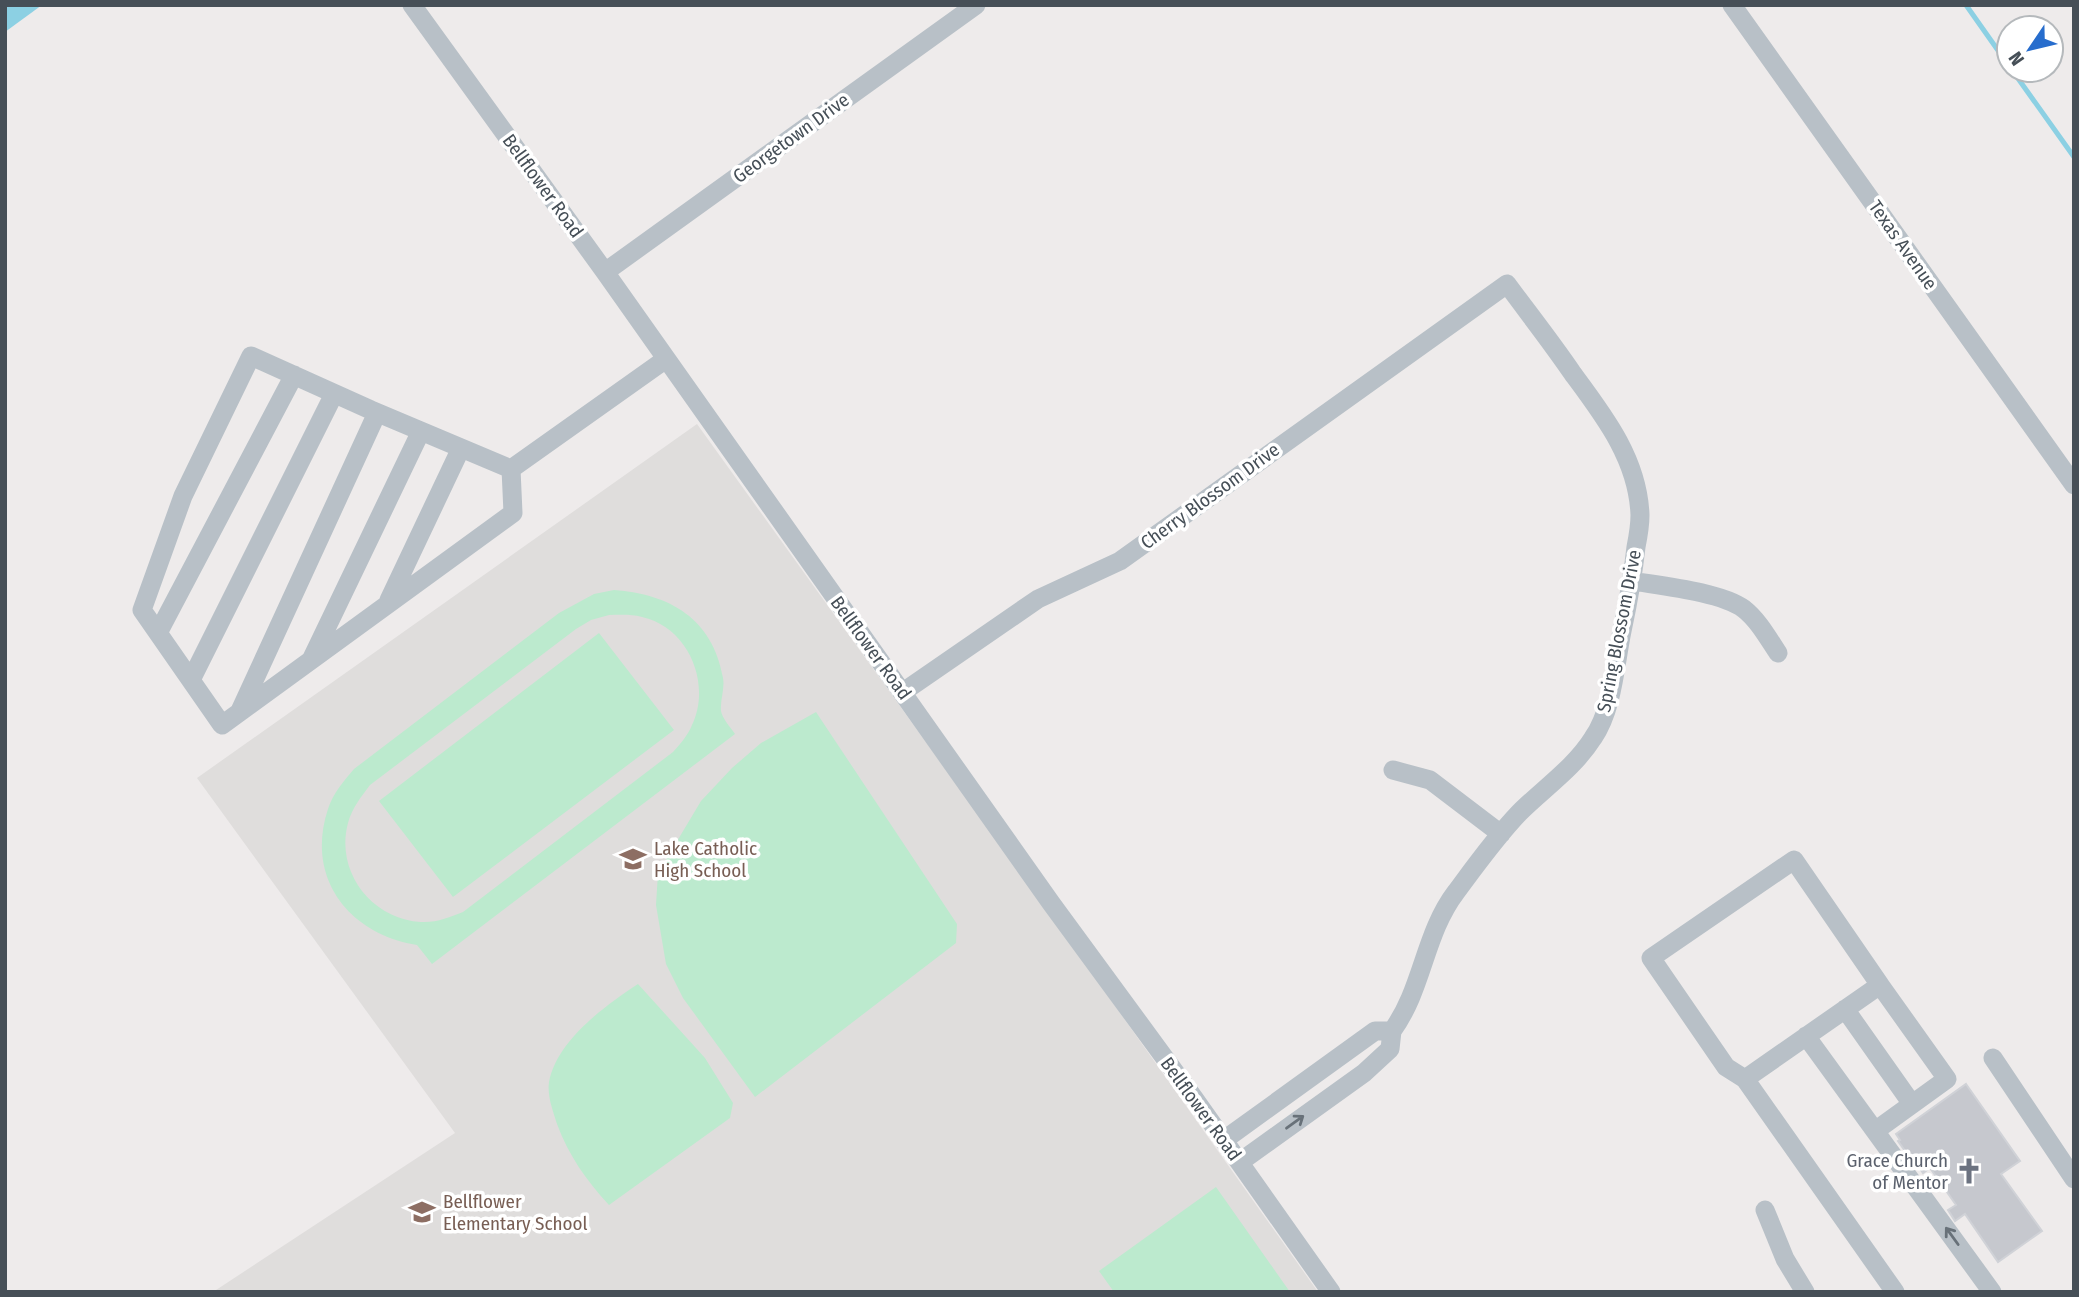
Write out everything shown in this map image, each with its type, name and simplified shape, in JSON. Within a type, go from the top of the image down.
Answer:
[{"type":"street","name":"Georgetown Drive","points":[[605,272],[976,5]]},
{"type":"street","name":"Texas Avenue","points":[[1732,5],[2074,485]]},
{"type":"street","name":"Bellflower Road","points":[[421,9],[1051,903],[1331,1292]]},
{"type":"street","name":"Spring Blossom Drive","points":[[1240,1162],[1364,1073],[1390,1049],[1392,1031],[1406,1012],[1442,912],[1501,834],[1575,761],[1596,735],[1607,705],[1632,581],[1640,517],[1636,484],[1615,433],[1507,284]]},
{"type":"street","name":"Cherry Blossom Drive","points":[[903,692],[1038,599],[1119,561],[1507,284]]},
{"type":"street","points":[[251,356],[511,469],[513,513],[222,725],[142,610],[183,496],[251,356]]},
{"type":"street","points":[[511,469],[666,359]]},
{"type":"street","points":[[158,633],[294,375]]},
{"type":"street","points":[[191,680],[334,394]]},
{"type":"street","points":[[239,712],[377,413]]},
{"type":"street","points":[[312,660],[421,431]]},
{"type":"street","points":[[387,604],[461,448]]},
{"type":"street","points":[[1632,581],[1703,594],[1742,608],[1753,618],[1778,653]]},
{"type":"street","points":[[1393,769],[1430,780],[1501,834]]},
{"type":"street","points":[[1875,1131],[1947,1079],[1794,860],[1651,958],[1726,1068],[1745,1079],[1895,1292]]},
{"type":"street","points":[[1745,1079],[1880,985]]},
{"type":"street","points":[[1845,1009],[1912,1104]]},
{"type":"street","points":[[1224,1140],[1375,1031],[1392,1031]]},
{"type":"street","points":[[1806,1036],[1992,1292]]},
{"type":"street","points":[[1993,1058],[2074,1179]]},
{"type":"street","points":[[1765,1210],[1785,1259],[1805,1292]]},
{"type":"shaded area","name":"Lake Catholic High School","points":[[697,424],[1318,1292],[213,1292],[455,1133],[197,778]]},
{"type":"green space","points":[[614,590],[653,597],[686,613],[699,625],[718,657],[723,682],[721,711],[735,734],[432,964],[417,945],[393,939],[371,929],[338,899],[328,879],[323,858],[322,834],[330,803],[354,769],[559,613],[594,594]],"holes":[[[609,615],[638,616],[658,623],[672,632],[692,659],[699,692],[697,709],[690,729],[679,745],[463,912],[437,921],[421,922],[403,919],[373,902],[352,875],[345,841],[352,812],[370,785],[576,629],[591,620]]]},
{"type":"green space","points":[[599,633],[674,730],[453,897],[379,801]]},
{"type":"green space","points":[[816,712],[957,924],[956,943],[755,1097],[683,998],[666,964],[656,905],[658,873],[701,801],[732,768],[761,743]]},
{"type":"green space","points":[[638,984],[705,1058],[733,1103],[730,1118],[609,1205],[586,1177],[567,1147],[552,1109],[549,1082],[554,1067],[572,1038],[597,1014]]},
{"type":"green space","points":[[1216,1187],[1290,1292],[1114,1292],[1099,1271]]},
{"type":"water","points":[[5,5],[42,5],[5,32]]},
{"type":"building","name":"Grace Church of Mentor","points":[[1966,1084],[2020,1161],[2001,1174],[2042,1231],[1998,1262],[1965,1214],[1955,1221],[1948,1210],[1956,1205],[1930,1168],[1923,1173],[1915,1161],[1913,1162],[1896,1134]]},
{"type":"waterway","points":[[1966,5],[1995,46]]},
{"type":"waterway","points":[[2022,84],[2074,157]]},
{"type":"place","name":"Lake Catholic High School","points":[[633,859]]},
{"type":"place","name":"Grace Church of Mentor","points":[[1969,1171]]},
{"type":"place","name":"Bellflower Elementary School","points":[[422,1212]]}]
